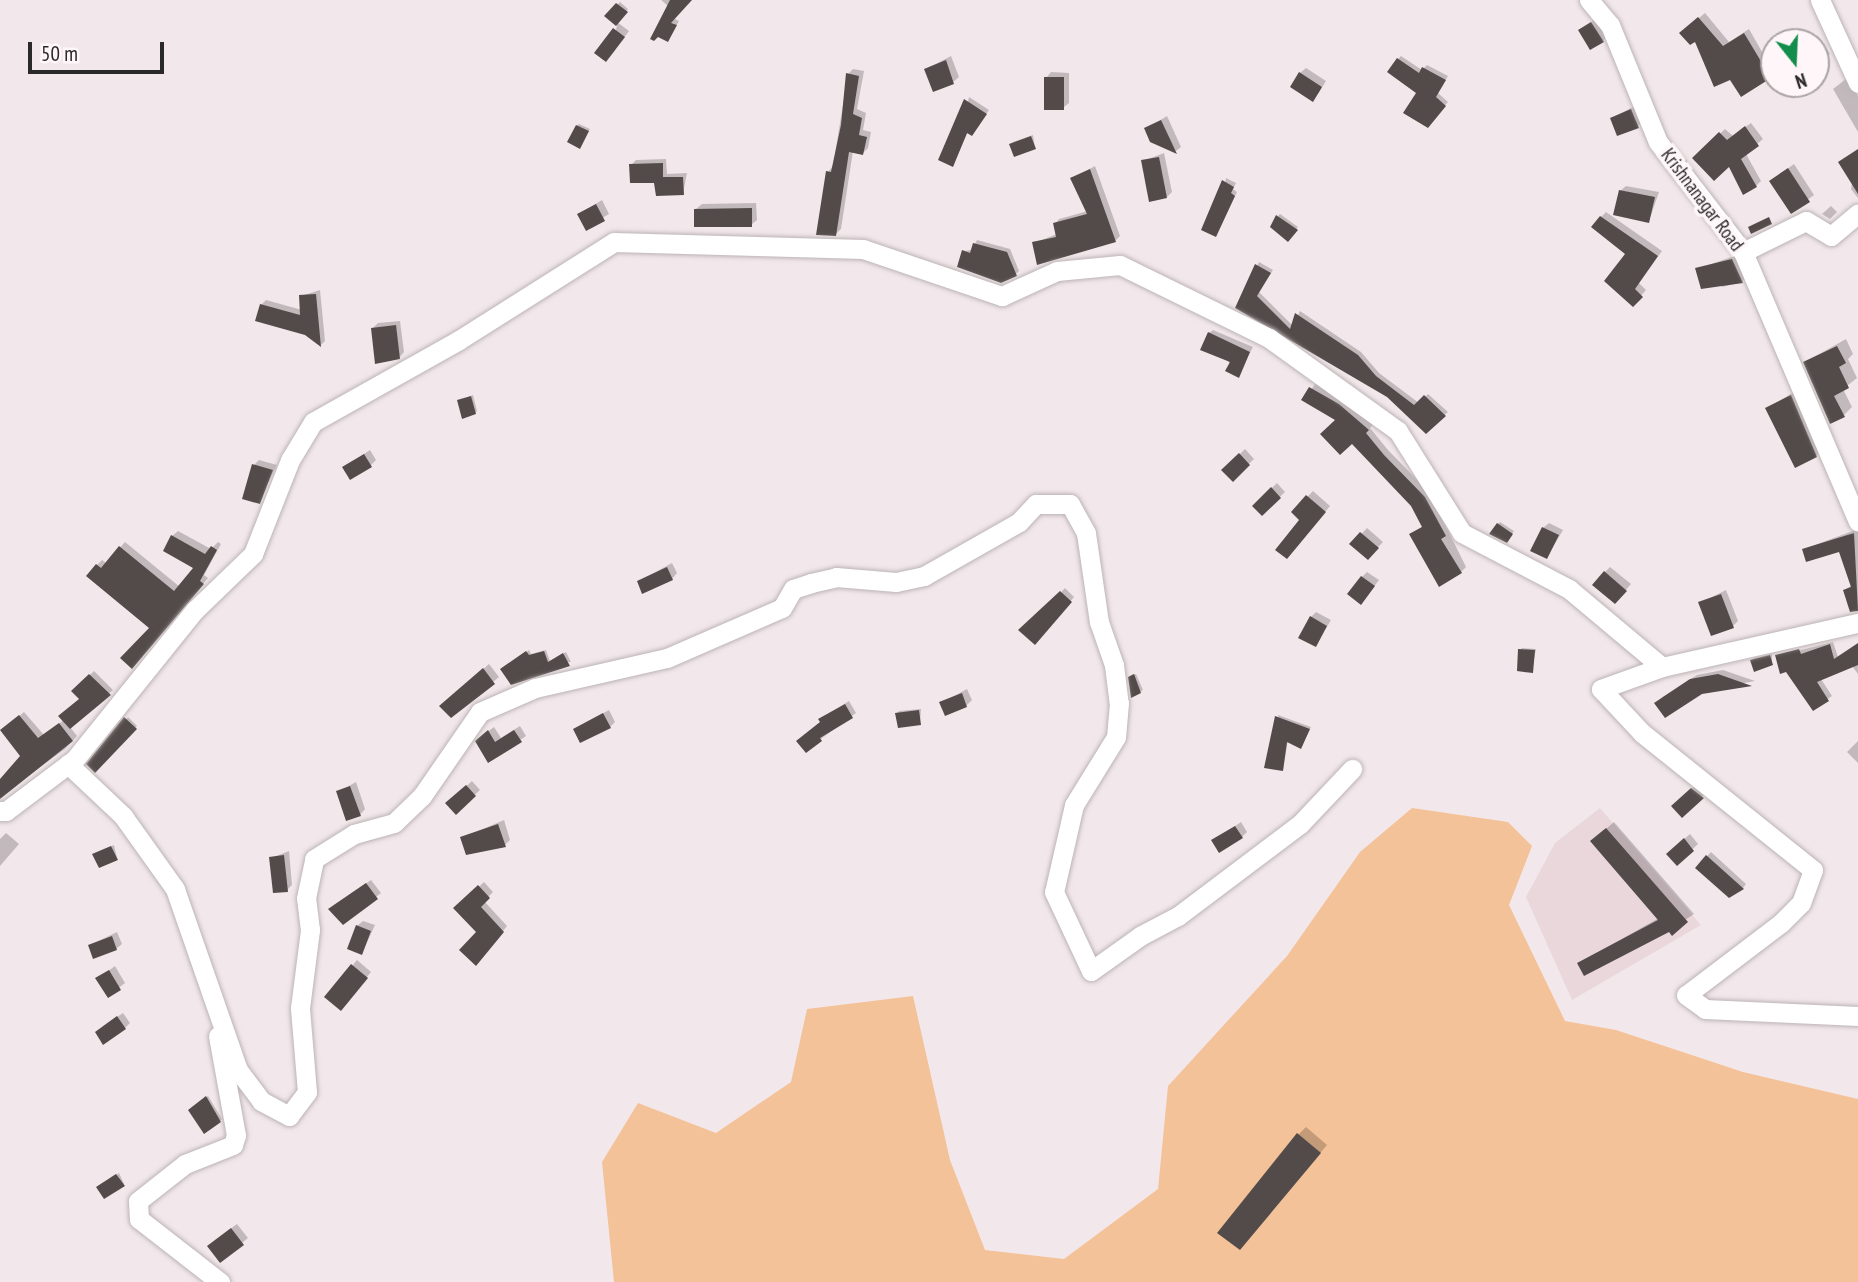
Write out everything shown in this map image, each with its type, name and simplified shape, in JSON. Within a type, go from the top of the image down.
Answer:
[{"type":"street","name":"Krishnanagar Road","points":[[1589,0],[1610,25],[1658,142],[1743,252],[1858,521]]},
{"type":"street","points":[[1820,0],[1858,83]]},
{"type":"street","points":[[1743,252],[1807,221],[1831,236],[1858,213]]},
{"type":"street","points":[[0,811],[6,811],[68,764],[195,610],[253,554],[290,460],[313,422],[459,340],[614,243],[863,249],[1002,296],[1057,271],[1120,265],[1269,338],[1398,431],[1462,533],[1569,589],[1662,667]]},
{"type":"street","points":[[68,764],[123,816],[175,890],[198,945],[216,1011],[238,1070],[261,1101],[289,1116],[307,1092],[300,1008],[310,930],[306,898],[314,859],[354,834],[394,823],[422,796],[480,712],[535,688],[667,658],[782,608],[793,589],[811,583],[836,577],[896,582],[924,576],[1019,522],[1036,504],[1070,504],[1086,533],[1099,622],[1114,665],[1119,703],[1116,737],[1074,805],[1054,892],[1091,971],[1140,936],[1178,916],[1300,824],[1352,769]]},
{"type":"street","points":[[1858,623],[1662,667],[1601,689],[1642,733],[1812,870],[1801,902],[1781,923],[1686,995],[1705,1009],[1858,1016]]},
{"type":"street","points":[[216,1011],[236,1135],[233,1145],[186,1164],[138,1200],[139,1219],[220,1282]]},
{"type":"shaded area","points":[[1412,808],[1508,822],[1532,846],[1509,905],[1565,1021],[1616,1030],[1743,1072],[1858,1099],[1858,1282],[614,1282],[602,1162],[638,1103],[716,1133],[791,1082],[807,1009],[913,996],[950,1160],[985,1250],[1064,1259],[1158,1189],[1168,1086],[1287,956],[1360,852]]},
{"type":"shaded area","points":[[1600,808],[1701,925],[1572,1000],[1526,897],[1555,843]]},
{"type":"building","points":[[670,0],[692,0],[671,23],[677,25],[668,42],[658,37],[654,41],[650,39]]},
{"type":"building","points":[[616,3],[628,12],[616,26],[604,16]]},
{"type":"building","points":[[1698,17],[1723,46],[1744,33],[1760,60],[1760,85],[1741,97],[1730,80],[1714,87],[1695,42],[1690,45],[1679,33]]},
{"type":"building","points":[[1591,22],[1604,42],[1590,50],[1578,30]]},
{"type":"building","points":[[613,28],[625,37],[606,62],[594,53]]},
{"type":"building","points":[[1397,58],[1419,73],[1422,67],[1446,80],[1436,97],[1446,106],[1428,128],[1403,113],[1416,93],[1387,72]]},
{"type":"building","points":[[946,60],[954,84],[933,92],[924,69]]},
{"type":"building","points":[[1299,72],[1322,87],[1313,102],[1290,87]]},
{"type":"building","points":[[846,73],[859,76],[853,114],[862,118],[859,135],[867,137],[863,155],[849,152],[836,236],[816,235],[826,171],[831,172],[841,125]]},
{"type":"building","points":[[1044,77],[1064,77],[1064,110],[1044,110]]},
{"type":"building","points":[[964,99],[987,114],[972,136],[967,133],[953,167],[938,160]]},
{"type":"building","points":[[1631,109],[1639,128],[1617,136],[1610,118]]},
{"type":"building","points":[[1161,120],[1177,154],[1150,142],[1144,128]]},
{"type":"building","points":[[576,125],[589,131],[580,149],[567,142]]},
{"type":"building","points":[[1745,126],[1759,146],[1741,159],[1757,187],[1743,195],[1729,167],[1714,181],[1692,158],[1719,132],[1727,140]]},
{"type":"building","points":[[1031,136],[1036,149],[1014,157],[1009,144]]},
{"type":"building","points":[[1858,149],[1858,194],[1838,162]]},
{"type":"building","points":[[1159,157],[1167,198],[1149,202],[1141,160]]},
{"type":"building","points":[[663,163],[663,177],[683,177],[684,195],[656,196],[654,183],[630,183],[629,164]]},
{"type":"building","points":[[1788,168],[1810,202],[1791,214],[1769,181]]},
{"type":"building","points":[[1090,169],[1116,242],[1037,265],[1032,242],[1056,237],[1053,223],[1087,214],[1070,178]]},
{"type":"building","points":[[1222,180],[1234,187],[1231,193],[1235,196],[1216,237],[1201,230]]},
{"type":"building","points":[[1619,190],[1655,197],[1649,223],[1613,215]]},
{"type":"building","points":[[596,204],[605,221],[586,231],[577,214]]},
{"type":"building","points":[[752,208],[752,227],[694,227],[694,209]]},
{"type":"building","points":[[1276,215],[1298,230],[1288,242],[1270,227]]},
{"type":"building","points":[[1600,216],[1658,256],[1635,289],[1643,297],[1633,307],[1604,281],[1625,254],[1591,227]]},
{"type":"building","points":[[1769,217],[1772,224],[1751,234],[1748,227]]},
{"type":"building","points":[[973,243],[1007,252],[1017,276],[1001,283],[957,267],[962,250],[970,253]]},
{"type":"building","points":[[1732,259],[1743,283],[1701,289],[1695,268]]},
{"type":"building","points":[[1255,264],[1271,273],[1257,296],[1290,329],[1295,313],[1358,355],[1376,376],[1414,405],[1424,395],[1446,416],[1426,434],[1387,397],[1235,308]]},
{"type":"building","points":[[316,294],[321,347],[305,335],[255,321],[260,304],[300,315],[299,295]]},
{"type":"building","points":[[396,325],[400,359],[375,364],[371,328]]},
{"type":"building","points":[[1208,332],[1250,352],[1239,378],[1225,371],[1230,362],[1200,350]]},
{"type":"building","points":[[1837,346],[1846,363],[1839,367],[1849,388],[1834,396],[1845,417],[1830,424],[1803,362]]},
{"type":"building","points":[[1309,387],[1339,404],[1369,430],[1366,433],[1384,455],[1425,497],[1446,536],[1441,539],[1462,573],[1439,587],[1409,534],[1422,527],[1411,506],[1352,444],[1340,455],[1320,434],[1335,420],[1301,400]]},
{"type":"building","points":[[1791,395],[1817,457],[1795,468],[1765,408]]},
{"type":"building","points":[[471,396],[476,414],[462,419],[457,400]]},
{"type":"building","points":[[1239,453],[1250,465],[1233,482],[1221,470]]},
{"type":"building","points":[[364,454],[372,467],[350,480],[342,467]]},
{"type":"building","points":[[252,464],[273,470],[260,504],[242,499]]},
{"type":"building","points":[[1271,487],[1281,498],[1262,516],[1252,506]]},
{"type":"building","points":[[1306,495],[1326,512],[1287,559],[1275,550],[1299,520],[1291,512]]},
{"type":"building","points":[[1497,523],[1513,534],[1507,543],[1489,534]]},
{"type":"building","points":[[1542,527],[1559,535],[1547,559],[1530,551]]},
{"type":"building","points":[[1360,532],[1379,548],[1368,560],[1349,544]]},
{"type":"building","points":[[1854,533],[1858,611],[1850,612],[1843,590],[1851,587],[1839,552],[1806,562],[1802,549]]},
{"type":"building","points":[[171,535],[205,554],[211,546],[217,550],[200,581],[204,584],[132,669],[120,658],[149,628],[86,576],[96,564],[101,568],[119,546],[174,591],[193,568],[163,551]]},
{"type":"building","points":[[667,567],[673,580],[642,594],[637,581]]},
{"type":"building","points":[[1604,571],[1627,591],[1615,604],[1592,585]]},
{"type":"building","points":[[1361,576],[1375,586],[1361,605],[1347,594]]},
{"type":"building","points":[[1060,591],[1072,602],[1035,645],[1018,630]]},
{"type":"building","points":[[1721,594],[1734,628],[1711,636],[1698,602]]},
{"type":"building","points":[[1310,616],[1327,626],[1316,647],[1298,638]]},
{"type":"building","points":[[1858,643],[1858,665],[1817,682],[1829,701],[1813,711],[1786,672],[1780,674],[1775,655],[1799,649],[1801,654],[1830,644],[1834,659]]},
{"type":"building","points":[[1518,649],[1535,650],[1533,673],[1517,671]]},
{"type":"building","points":[[526,651],[529,655],[544,651],[548,662],[563,653],[570,666],[511,685],[500,669]]},
{"type":"building","points":[[1770,655],[1773,665],[1754,672],[1750,660]]},
{"type":"building","points":[[483,668],[495,684],[451,718],[439,706]]},
{"type":"building","points":[[89,674],[111,695],[70,729],[58,716],[79,699],[71,691]]},
{"type":"building","points":[[1134,674],[1141,693],[1131,698],[1128,677]]},
{"type":"building","points":[[1718,674],[1752,686],[1702,694],[1665,718],[1654,703],[1690,679]]},
{"type":"building","points":[[962,693],[967,707],[945,716],[939,702]]},
{"type":"building","points":[[845,704],[853,718],[820,738],[822,741],[806,753],[796,741],[820,722],[818,719]]},
{"type":"building","points":[[919,710],[921,725],[898,728],[895,713]]},
{"type":"building","points":[[603,713],[611,728],[580,743],[573,729]]},
{"type":"building","points":[[19,715],[38,738],[59,723],[73,741],[0,799],[0,779],[20,756],[0,730]]},
{"type":"building","points":[[1275,716],[1310,729],[1301,749],[1287,742],[1283,771],[1264,768]]},
{"type":"building","points":[[124,717],[137,729],[95,773],[86,764]]},
{"type":"building","points":[[488,730],[495,742],[514,730],[522,742],[488,763],[475,741]]},
{"type":"building","points":[[466,785],[476,796],[456,815],[445,803]]},
{"type":"building","points":[[350,786],[361,816],[346,821],[336,791]]},
{"type":"building","points":[[1691,788],[1704,798],[1682,818],[1671,806]]},
{"type":"building","points":[[498,824],[506,847],[466,855],[460,837]]},
{"type":"building","points":[[1235,826],[1243,838],[1219,853],[1211,840]]},
{"type":"building","points":[[1606,828],[1688,922],[1672,936],[1669,932],[1584,976],[1577,963],[1658,920],[1590,841]]},
{"type":"building","points":[[1684,838],[1694,851],[1677,866],[1666,854]]},
{"type":"building","points":[[111,846],[118,860],[99,868],[92,854]]},
{"type":"building","points":[[284,855],[288,892],[273,893],[269,857]]},
{"type":"building","points":[[1706,855],[1744,889],[1729,898],[1695,868]]},
{"type":"building","points":[[366,883],[378,899],[343,925],[328,909]]},
{"type":"building","points":[[478,885],[490,898],[481,907],[504,932],[476,966],[459,950],[476,932],[453,908]]},
{"type":"building","points":[[356,925],[371,931],[362,955],[347,949]]},
{"type":"building","points":[[112,936],[117,950],[93,959],[88,945]]},
{"type":"building","points":[[351,964],[368,978],[341,1011],[324,997]]},
{"type":"building","points":[[109,970],[121,990],[108,998],[95,978]]},
{"type":"building","points":[[117,1016],[126,1029],[103,1045],[95,1032]]},
{"type":"building","points":[[206,1096],[221,1122],[204,1134],[188,1110]]},
{"type":"building","points":[[1297,1133],[1321,1153],[1240,1250],[1217,1233]]},
{"type":"building","points":[[116,1174],[125,1186],[104,1199],[96,1187]]},
{"type":"building","points":[[231,1228],[244,1245],[220,1263],[207,1246]]}]
